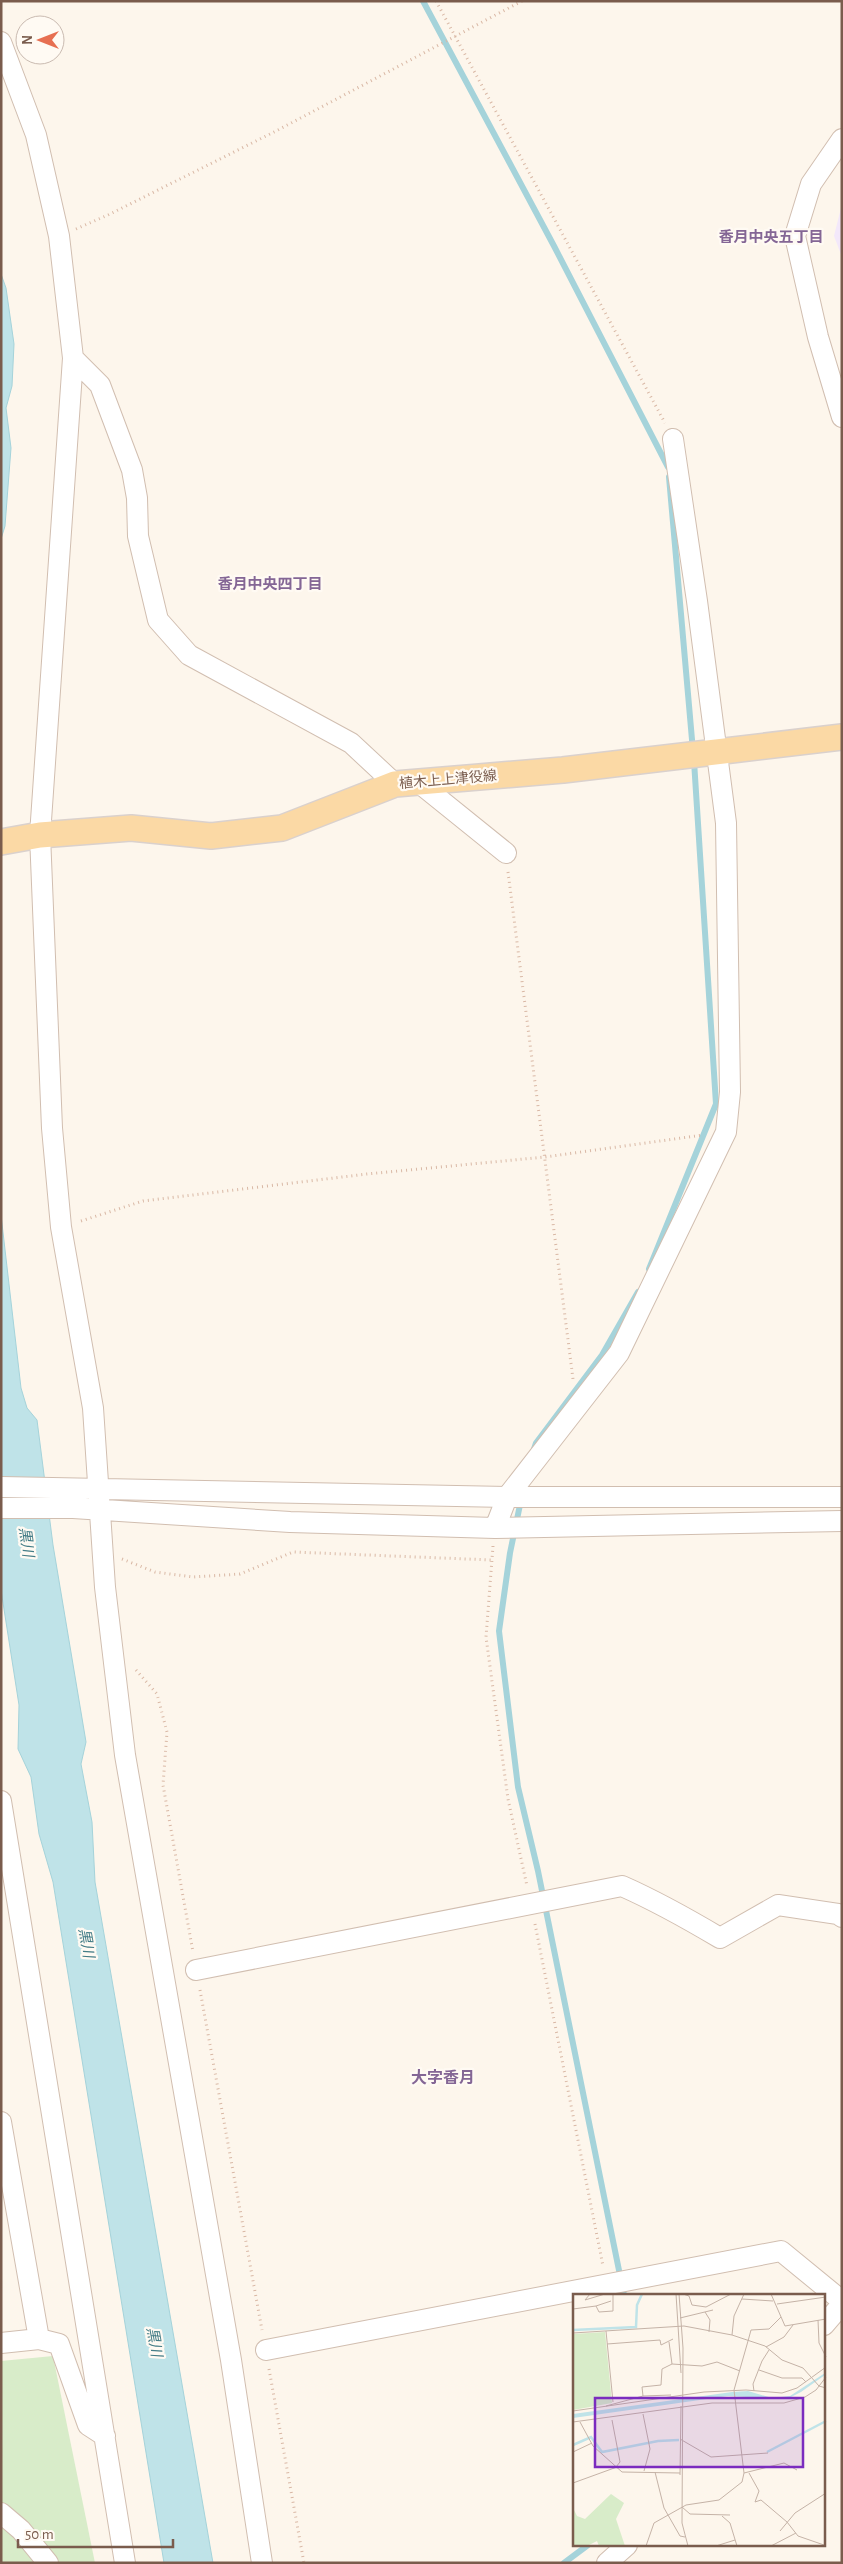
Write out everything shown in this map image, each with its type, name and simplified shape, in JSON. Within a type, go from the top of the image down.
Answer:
[{"type":"main road","name":"植木上上津役線","points":[[6,841],[40,835],[131,828],[211,836],[282,828],[407,783],[563,770],[842,737]]},
{"type":"street","points":[[1,42],[36,135],[60,236],[73,358],[40,835],[52,1128],[61,1227],[93,1408],[100,1488],[104,1587],[124,1755],[230,2360],[262,2563]]},
{"type":"street","points":[[842,139],[811,184],[795,236],[818,337],[842,416]]},
{"type":"street","points":[[73,358],[100,385],[132,470],[137,498],[138,536],[158,620],[189,654],[351,743],[506,853]]},
{"type":"street","points":[[494,1528],[507,1497],[619,1354],[726,1132],[730,1092],[726,823],[715,753],[697,601],[673,439]]},
{"type":"street","points":[[1,1487],[507,1497],[842,1497]]},
{"type":"street","points":[[1,1508],[73,1508],[290,1522],[494,1528],[842,1521]]},
{"type":"street","points":[[1,1801],[125,2563]]},
{"type":"street","points":[[196,1970],[622,1886],[660,1903],[679,1916],[690,1920],[720,1938],[778,1905],[838,1914],[842,1917]]},
{"type":"street","points":[[1,2122],[39,2340]]},
{"type":"street","points":[[266,2350],[781,2251],[842,2303],[826,2323]]},
{"type":"street","points":[[1,2344],[39,2340],[60,2344],[88,2425],[105,2436]]},
{"type":"street","points":[[1,2513],[21,2530],[48,2563]]},
{"type":"street","points":[[607,2563],[626,2546]]},
{"type":"path","points":[[436,1],[673,439]]},
{"type":"path","points":[[60,236],[108,215],[276,131],[522,1]]},
{"type":"path","points":[[506,853],[577,1407]]},
{"type":"path","points":[[61,1227],[143,1201],[357,1176],[545,1157],[726,1132]]},
{"type":"path","points":[[120,1568],[119,1558],[155,1572],[193,1577],[240,1574],[293,1552],[492,1560]]},
{"type":"path","points":[[135,1661],[136,1671],[157,1694],[167,1732],[163,1785],[304,2563]]},
{"type":"shaded area","points":[[842,204],[842,257],[834,236]]},
{"type":"green space","points":[[53,2356],[95,2563],[1,2563],[1,2361]]},
{"type":"water","points":[[1,274],[6,288],[14,344],[12,386],[6,408],[11,448],[5,526],[1,539]]},
{"type":"water","name":"黒川","points":[[1,1215],[21,1388],[27,1408],[37,1420],[53,1545],[86,1742],[81,1764],[92,1822],[95,1882],[213,2563],[164,2563],[53,1882],[39,1834],[31,1777],[18,1749],[19,1705],[1,1590]]},
{"type":"waterway","points":[[423,1],[554,246],[668,467]]},
{"type":"waterway","points":[[669,477],[693,751]]},
{"type":"waterway","points":[[649,1269],[716,1104],[694,761]]},
{"type":"waterway","points":[[533,1452],[536,1443],[602,1355],[638,1292]]},
{"type":"waterway","points":[[521,1500],[510,1553],[499,1631],[518,1787],[538,1871],[624,2294]]},
{"type":"waterway","points":[[564,2563],[587,2546]]},
{"type":"district","name":"香月中央五丁目","points":[[771,237]]},
{"type":"district","name":"香月中央四丁目","points":[[270,584]]},
{"type":"district","name":"大字香月","points":[[443,2078]]}]
